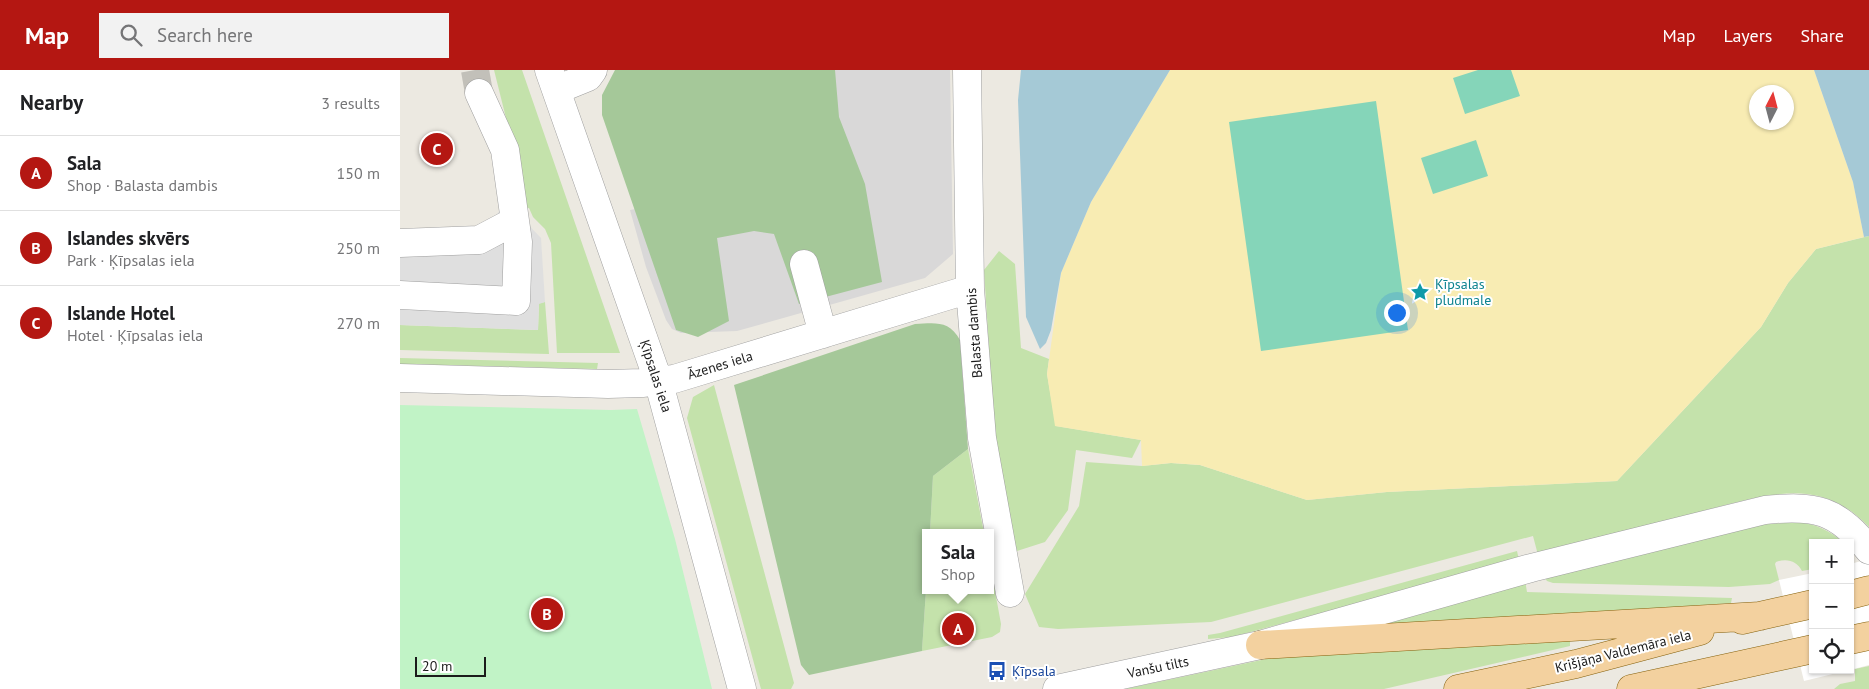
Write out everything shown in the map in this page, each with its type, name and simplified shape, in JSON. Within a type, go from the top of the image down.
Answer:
[{"type":"main road","points":[[1854,594],[1869,590]]},
{"type":"main road","name":"Krišjāņa Valdemāra iela","points":[[1458,689],[1576,664],[1809,605]]},
{"type":"main road","points":[[1260,645],[1760,616]]},
{"type":"main road","points":[[1854,639],[1869,636]]},
{"type":"main road","points":[[1631,689],[1805,651]]},
{"type":"main road","points":[[1691,689],[1765,660]]},
{"type":"street","points":[[552,80],[588,77],[593,70]]},
{"type":"street","name":"Balasta dambis","points":[[967,70],[970,289],[982,438],[1010,593]]},
{"type":"street","name":"Ķīpsalas iela","points":[[552,80],[658,380],[742,689]]},
{"type":"street","points":[[400,295],[516,301],[518,242],[505,150],[479,93]]},
{"type":"street","points":[[400,243],[479,240],[515,221]]},
{"type":"street","points":[[804,264],[823,334]]},
{"type":"street","name":"Āzenes iela","points":[[400,378],[608,384],[642,383],[674,379],[970,289]]},
{"type":"street","name":"Vanšu tilts","points":[[1057,689],[1260,645],[1548,563],[1765,510],[1793,508],[1828,513],[1844,523],[1869,550]]},
{"type":"shaded area","points":[[828,70],[950,70],[953,254],[925,278],[737,331],[681,333],[672,329],[666,320],[646,267],[630,210],[838,174]]},
{"type":"shaded area","points":[[506,202],[541,238],[545,302],[539,304],[538,330],[400,325],[400,234],[488,226]]},
{"type":"green space","points":[[494,70],[522,70],[620,353],[557,353],[551,243],[545,229],[533,217],[529,208],[522,209],[514,150]]},
{"type":"green space","points":[[615,70],[835,70],[839,117],[865,184],[882,282],[799,304],[774,234],[754,231],[717,238],[729,321],[698,337],[676,330],[602,115],[602,95]]},
{"type":"green space","points":[[1478,70],[1511,70],[1520,96],[1465,114],[1453,78]]},
{"type":"green space","points":[[1376,101],[1408,330],[1261,351],[1229,122]]},
{"type":"green space","points":[[1476,140],[1488,176],[1433,194],[1421,158]]},
{"type":"green space","points":[[1869,236],[1869,527],[1849,509],[1825,498],[1807,494],[1778,494],[1732,503],[1538,555],[1533,536],[1211,622],[1058,629],[1039,627],[1025,594],[1079,506],[1086,462],[1142,466],[1171,463],[1200,465],[1307,500],[1387,492],[1617,481],[1761,327],[1788,283],[1816,249]]},
{"type":"green space","points":[[999,251],[1015,264],[1021,348],[1049,359],[1047,374],[1056,426],[1141,440],[1132,458],[1076,450],[1068,510],[1045,542],[1017,551],[1003,507],[994,427],[984,270]]},
{"type":"green space","points":[[545,302],[549,354],[400,350],[400,325],[538,330],[539,303]]},
{"type":"green space","points":[[915,324],[941,324],[956,334],[960,340],[968,449],[933,476],[930,529],[922,529],[922,594],[926,594],[922,651],[809,675],[801,665],[734,385]]},
{"type":"green space","points":[[400,358],[598,363],[597,369],[400,364]]},
{"type":"green space","points":[[714,385],[794,683],[791,689],[761,689],[687,418],[693,397]]},
{"type":"green space","points":[[400,405],[637,409],[675,539],[712,689],[400,689]]},
{"type":"green space","points":[[968,449],[983,529],[930,529],[933,476]]},
{"type":"green space","points":[[1797,522],[1810,524],[1822,528],[1838,539],[1809,539],[1809,570],[1802,571],[1791,561],[1776,562],[1779,580],[1770,584],[1729,587],[1553,583],[1547,581],[1543,576],[1756,525]]},
{"type":"green space","points":[[1517,551],[1519,560],[1232,637],[1208,639],[1208,635]]},
{"type":"green space","points":[[1525,580],[1527,592],[1732,598],[1731,603],[1380,625]]},
{"type":"green space","points":[[994,586],[1001,624],[1000,632],[992,637],[922,651],[926,594],[994,594]]},
{"type":"green space","points":[[1570,640],[1570,646],[1384,689],[1125,689],[1280,656]]},
{"type":"green space","points":[[1869,666],[1869,689],[1834,689],[1840,684],[1855,681],[1855,669]]},
{"type":"sand","name":"Ķīpsalas pludmale","points":[[1170,70],[1814,70],[1853,182],[1864,237],[1816,249],[1788,283],[1761,327],[1617,481],[1387,492],[1307,500],[1200,465],[1171,463],[1142,466],[1141,440],[1055,426],[1047,374],[1061,273],[1091,202]]},
{"type":"water","points":[[1021,70],[1170,70],[1091,202],[1061,273],[1051,330],[1046,343],[1040,349],[1026,317],[1018,100]]},
{"type":"water","points":[[1814,70],[1869,70],[1869,236],[1864,237],[1853,182]]},
{"type":"pier","points":[[1869,559],[1869,665],[1854,669],[1854,584],[1854,563]]},
{"type":"pier","points":[[1809,574],[1809,674],[1833,674],[1804,681],[1779,580]]},
{"type":"tunnel","points":[[475,70],[479,93]]},
{"type":"place","name":"Islande Hotel","points":[[437,149]]},
{"type":"place","name":"Ķīpsalas pludmale","points":[[1420,292]]},
{"type":"place","name":"Islandes skvērs","points":[[547,614]]},
{"type":"place","name":"Sala","points":[[958,629]]},
{"type":"place","name":"Ķīpsala","points":[[997,671]]}]
